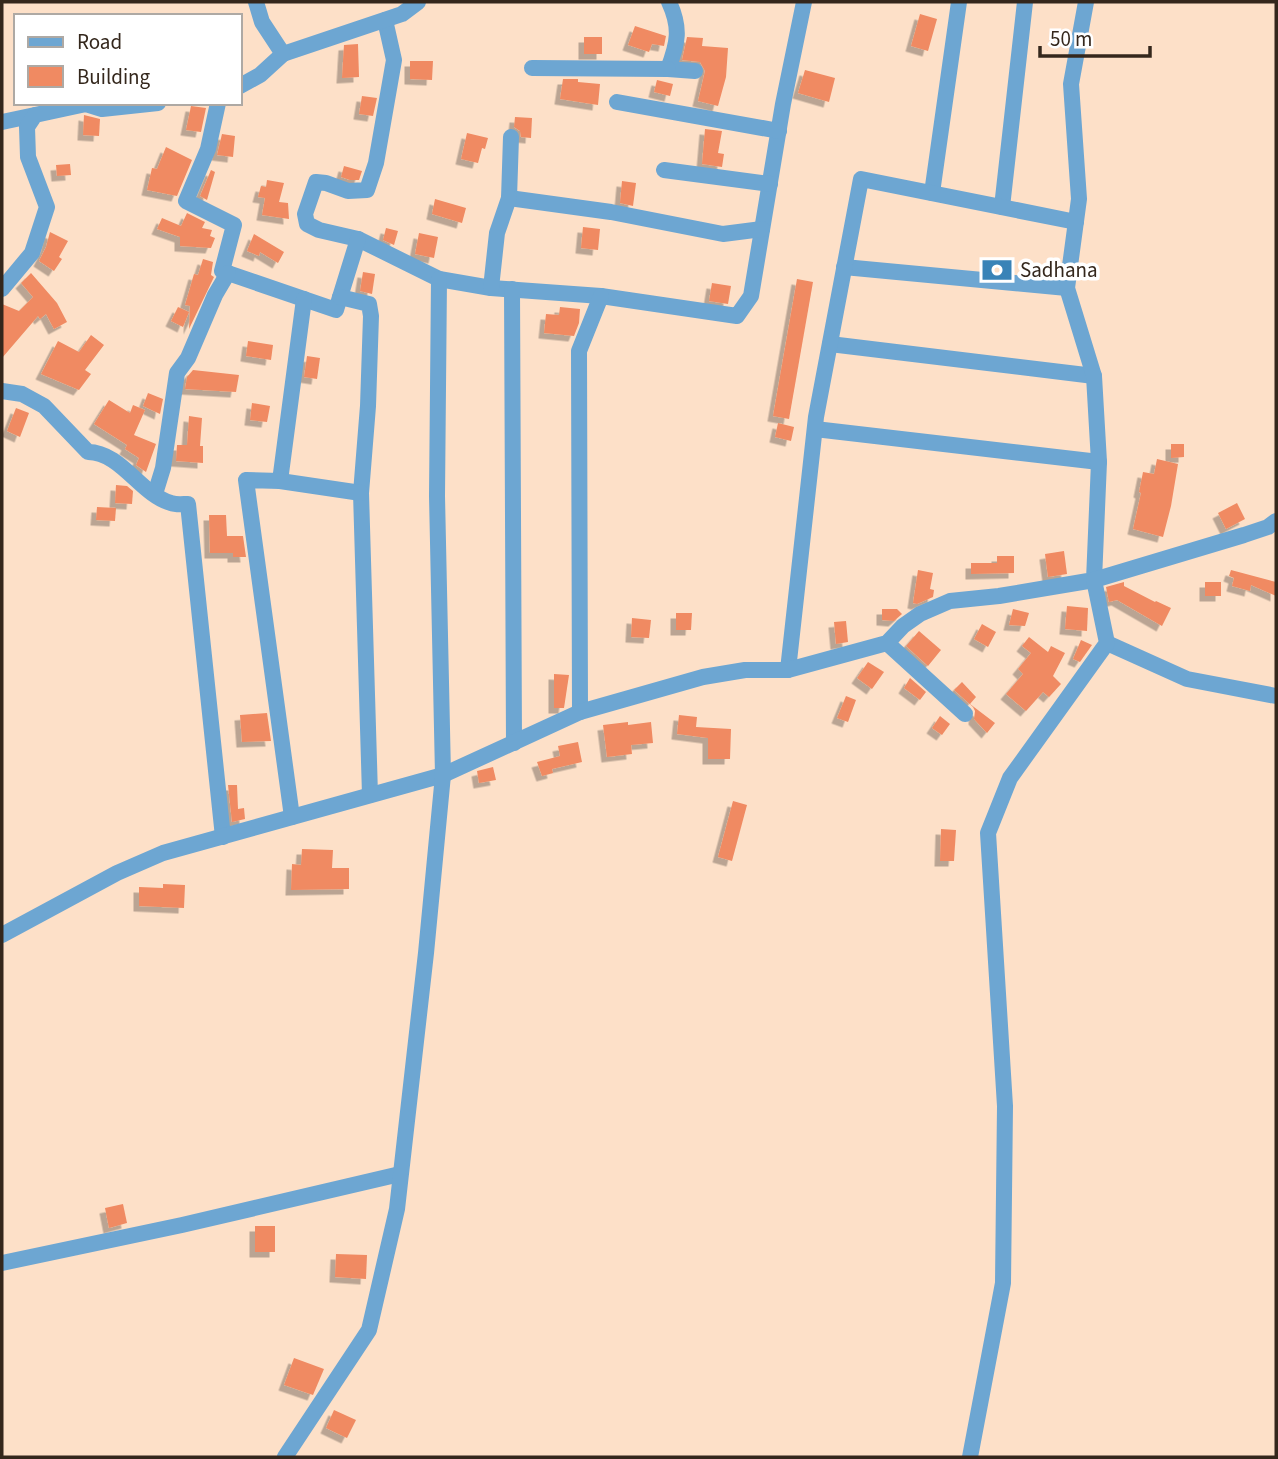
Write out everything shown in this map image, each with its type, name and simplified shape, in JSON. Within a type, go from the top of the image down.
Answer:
[{"type":"street","points":[[256,2],[262,22],[283,54]]},
{"type":"street","points":[[242,85],[260,75],[283,54],[402,14],[418,2]]},
{"type":"street","points":[[668,69],[676,49],[677,31],[677,19],[669,2]]},
{"type":"street","points":[[385,20],[394,60],[376,163],[367,190],[348,191],[316,182],[305,214],[307,224],[319,230],[358,239],[439,279],[491,288],[601,296],[737,316],[751,296],[804,2]]},
{"type":"street","points":[[932,193],[959,2]]},
{"type":"street","points":[[1002,207],[1025,2]]},
{"type":"street","points":[[970,1457],[1003,1283],[1005,1106],[988,833],[1010,778],[1107,642],[1094,580],[1099,461],[1094,376],[1067,288],[1079,199],[1071,84],[1086,2]]},
{"type":"street","points":[[532,68],[695,71]]},
{"type":"street","points":[[617,102],[779,131]]},
{"type":"street","points":[[2,122],[81,105]]},
{"type":"street","points":[[89,105],[102,109],[139,105]]},
{"type":"street","points":[[218,105],[208,149],[186,201],[234,225],[222,271],[336,310],[358,239]]},
{"type":"street","points":[[2,289],[32,253],[47,207],[28,157],[27,127],[35,115]]},
{"type":"street","points":[[491,288],[497,233],[509,198],[511,137]]},
{"type":"street","points":[[664,170],[770,184]]},
{"type":"street","points":[[788,670],[815,429],[861,179],[1076,222]]},
{"type":"street","points":[[509,198],[611,212],[723,234],[762,229]]},
{"type":"street","points":[[844,267],[1067,288]]},
{"type":"street","points":[[155,494],[163,468],[177,373],[188,358],[215,295],[228,273]]},
{"type":"street","points":[[285,1457],[369,1330],[397,1209],[443,775],[437,496],[439,279]]},
{"type":"street","points":[[512,289],[514,743]]},
{"type":"street","points":[[580,712],[579,351],[601,296]]},
{"type":"street","points":[[340,298],[369,304],[372,316],[361,493],[370,796]]},
{"type":"street","points":[[280,481],[304,299]]},
{"type":"street","points":[[830,344],[1094,376]]},
{"type":"street","points":[[2,391],[22,394],[44,406],[88,452],[107,457],[171,503],[188,504],[223,836]]},
{"type":"street","points":[[815,429],[1099,461]]},
{"type":"street","points":[[292,817],[246,480],[280,481],[361,493]]},
{"type":"street","points":[[2,935],[139,862],[443,775],[580,712],[703,677],[745,670],[788,670],[887,643],[902,626],[920,614],[950,601],[999,596],[1094,580],[1244,536],[1276,521]]},
{"type":"street","points":[[1107,642],[1187,679],[1276,696]]},
{"type":"street","points":[[887,643],[965,715]]},
{"type":"street","points":[[2,1263],[182,1225],[400,1174]]},
{"type":"building","points":[[920,14],[937,19],[928,51],[911,46]]},
{"type":"building","points":[[635,26],[666,36],[664,46],[652,44],[649,52],[628,45]]},
{"type":"building","points":[[584,37],[602,37],[602,54],[584,54]]},
{"type":"building","points":[[687,37],[703,38],[702,46],[728,48],[726,77],[718,106],[698,101],[705,71],[700,62],[682,60]]},
{"type":"building","points":[[358,44],[359,77],[342,78],[344,45]]},
{"type":"building","points":[[410,61],[433,61],[432,80],[410,79]]},
{"type":"building","points":[[805,70],[835,78],[829,102],[798,93]]},
{"type":"building","points":[[563,79],[600,84],[598,105],[560,99]]},
{"type":"building","points":[[657,80],[673,84],[670,96],[654,92]]},
{"type":"building","points":[[362,96],[377,98],[373,116],[359,114]]},
{"type":"building","points":[[191,106],[206,108],[201,132],[186,130]]},
{"type":"building","points":[[84,115],[100,119],[99,136],[83,135]]},
{"type":"building","points":[[515,117],[532,118],[531,138],[521,137],[520,131],[514,127]]},
{"type":"building","points":[[705,129],[722,131],[718,153],[724,154],[722,167],[702,164]]},
{"type":"building","points":[[467,133],[488,138],[478,163],[461,159]]},
{"type":"building","points":[[222,134],[235,136],[233,157],[217,155]]},
{"type":"building","points":[[166,147],[192,160],[177,196],[147,190],[152,168],[157,169]]},
{"type":"building","points":[[70,164],[71,175],[57,176],[56,165]]},
{"type":"building","points":[[344,166],[362,171],[359,180],[341,177]]},
{"type":"building","points":[[211,170],[215,172],[207,200],[200,196]]},
{"type":"building","points":[[267,180],[284,183],[279,202],[288,203],[289,219],[262,215],[265,198],[258,197],[261,186],[266,187]]},
{"type":"building","points":[[622,181],[636,183],[633,206],[620,203]]},
{"type":"building","points":[[435,199],[466,208],[462,223],[432,214]]},
{"type":"building","points":[[187,213],[205,222],[202,228],[212,230],[210,236],[215,238],[211,248],[180,246],[180,237],[157,229],[162,218],[181,226]]},
{"type":"building","points":[[583,227],[600,229],[598,250],[581,248]]},
{"type":"building","points":[[386,228],[398,231],[394,245],[383,240]]},
{"type":"building","points":[[50,232],[68,241],[59,257],[62,259],[54,271],[39,261]]},
{"type":"building","points":[[419,233],[438,237],[434,258],[415,254]]},
{"type":"building","points":[[254,234],[284,252],[278,263],[260,252],[259,256],[247,251]]},
{"type":"building","points":[[203,259],[213,262],[211,275],[214,277],[189,329],[190,306],[185,305],[194,274],[198,275]]},
{"type":"building","points":[[363,272],[375,274],[372,294],[360,291]]},
{"type":"building","points":[[31,273],[57,303],[67,322],[54,329],[46,314],[40,319],[38,316],[2,358],[2,304],[19,311],[33,297],[21,283]]},
{"type":"building","points":[[797,279],[813,282],[789,419],[773,416]]},
{"type":"building","points":[[712,283],[731,286],[728,304],[709,301]]},
{"type":"building","points":[[178,307],[189,312],[183,327],[171,321]]},
{"type":"building","points":[[560,307],[580,309],[574,336],[544,333],[546,314],[559,315]]},
{"type":"building","points":[[91,335],[104,345],[85,370],[91,374],[79,390],[41,374],[58,341],[79,352]]},
{"type":"building","points":[[248,341],[273,345],[271,360],[246,356]]},
{"type":"building","points":[[307,356],[320,358],[317,379],[304,377]]},
{"type":"building","points":[[193,370],[239,375],[236,392],[185,389],[187,377]]},
{"type":"building","points":[[148,393],[163,399],[160,414],[143,406]]},
{"type":"building","points":[[109,400],[130,413],[133,405],[145,410],[134,435],[156,444],[146,472],[136,465],[139,458],[125,449],[127,445],[94,424]]},
{"type":"building","points":[[252,403],[270,406],[267,422],[250,420]]},
{"type":"building","points":[[16,408],[29,413],[20,437],[7,431]]},
{"type":"building","points":[[189,416],[202,418],[200,446],[203,446],[203,463],[176,461],[177,445],[187,445]]},
{"type":"building","points":[[778,423],[794,427],[791,441],[775,437]]},
{"type":"building","points":[[1171,444],[1184,444],[1184,457],[1171,458]]},
{"type":"building","points":[[1157,459],[1178,464],[1163,537],[1133,529],[1143,472],[1154,474]]},
{"type":"building","points":[[116,485],[127,486],[133,491],[132,504],[115,503]]},
{"type":"building","points":[[1237,503],[1245,519],[1226,529],[1218,513]]},
{"type":"building","points":[[97,507],[116,508],[115,521],[96,520]]},
{"type":"building","points":[[209,515],[226,515],[227,536],[243,536],[246,557],[233,557],[233,553],[210,553]]},
{"type":"building","points":[[1064,551],[1067,574],[1048,577],[1045,554]]},
{"type":"building","points":[[997,556],[1014,556],[1014,573],[971,574],[971,563],[997,563]]},
{"type":"building","points":[[918,570],[933,573],[930,589],[934,590],[933,597],[917,604],[913,603]]},
{"type":"building","points":[[1231,570],[1276,582],[1276,596],[1251,585],[1250,591],[1232,586],[1234,578],[1229,576]]},
{"type":"building","points":[[1124,582],[1124,586],[1171,608],[1162,626],[1117,600],[1109,602],[1106,587]]},
{"type":"building","points":[[1205,582],[1221,582],[1221,596],[1205,596]]},
{"type":"building","points":[[1067,606],[1088,608],[1087,631],[1065,629]]},
{"type":"building","points":[[882,609],[897,609],[902,614],[894,621],[882,620]]},
{"type":"building","points":[[1013,609],[1029,613],[1025,626],[1009,625]]},
{"type":"building","points":[[676,613],[692,613],[691,630],[676,630]]},
{"type":"building","points":[[632,618],[651,620],[649,638],[631,637]]},
{"type":"building","points":[[846,621],[848,642],[836,644],[834,622]]},
{"type":"building","points":[[982,624],[996,632],[988,647],[974,639]]},
{"type":"building","points":[[919,631],[941,650],[928,666],[906,646]]},
{"type":"building","points":[[1029,637],[1048,652],[1051,646],[1065,653],[1053,676],[1061,684],[1049,697],[1043,692],[1026,711],[1006,694],[1023,674],[1018,669],[1031,653],[1022,646]]},
{"type":"building","points":[[1081,640],[1092,645],[1080,662],[1073,659]]},
{"type":"building","points":[[868,662],[884,672],[872,689],[857,678]]},
{"type":"building","points":[[554,674],[569,675],[564,708],[554,708]]},
{"type":"building","points":[[910,678],[926,692],[920,700],[904,688]]},
{"type":"building","points":[[962,682],[976,697],[970,704],[995,723],[987,733],[974,719],[973,707],[954,690]]},
{"type":"building","points":[[846,696],[856,700],[848,722],[837,718]]},
{"type":"building","points":[[267,713],[271,741],[242,742],[240,715]]},
{"type":"building","points":[[679,715],[697,717],[696,727],[731,729],[730,759],[708,759],[708,738],[677,734]]},
{"type":"building","points":[[940,716],[950,724],[942,735],[932,728]]},
{"type":"building","points":[[628,722],[628,725],[651,722],[653,743],[631,745],[632,754],[607,757],[603,725]]},
{"type":"building","points":[[578,742],[582,762],[552,769],[553,773],[542,776],[537,762],[560,756],[558,746]]},
{"type":"building","points":[[493,767],[496,780],[479,783],[477,771]]},
{"type":"building","points":[[228,785],[237,785],[238,809],[244,808],[245,819],[232,822]]},
{"type":"building","points":[[733,801],[747,805],[732,861],[718,857]]},
{"type":"building","points":[[941,829],[956,830],[954,861],[940,861]]},
{"type":"building","points":[[302,849],[333,850],[332,868],[349,868],[349,889],[291,890],[292,864],[301,865]]},
{"type":"building","points":[[163,884],[185,885],[184,908],[139,906],[139,887],[163,888]]},
{"type":"building","points":[[123,1204],[127,1223],[109,1228],[105,1208]]},
{"type":"building","points":[[255,1226],[275,1226],[275,1252],[255,1252]]},
{"type":"building","points":[[336,1254],[367,1255],[366,1279],[335,1277]]},
{"type":"building","points":[[294,1358],[324,1369],[313,1395],[284,1385]]},
{"type":"building","points":[[334,1410],[356,1420],[347,1438],[326,1428]]},
{"type":"place","name":"Sadhana","points":[[997,270]]}]
